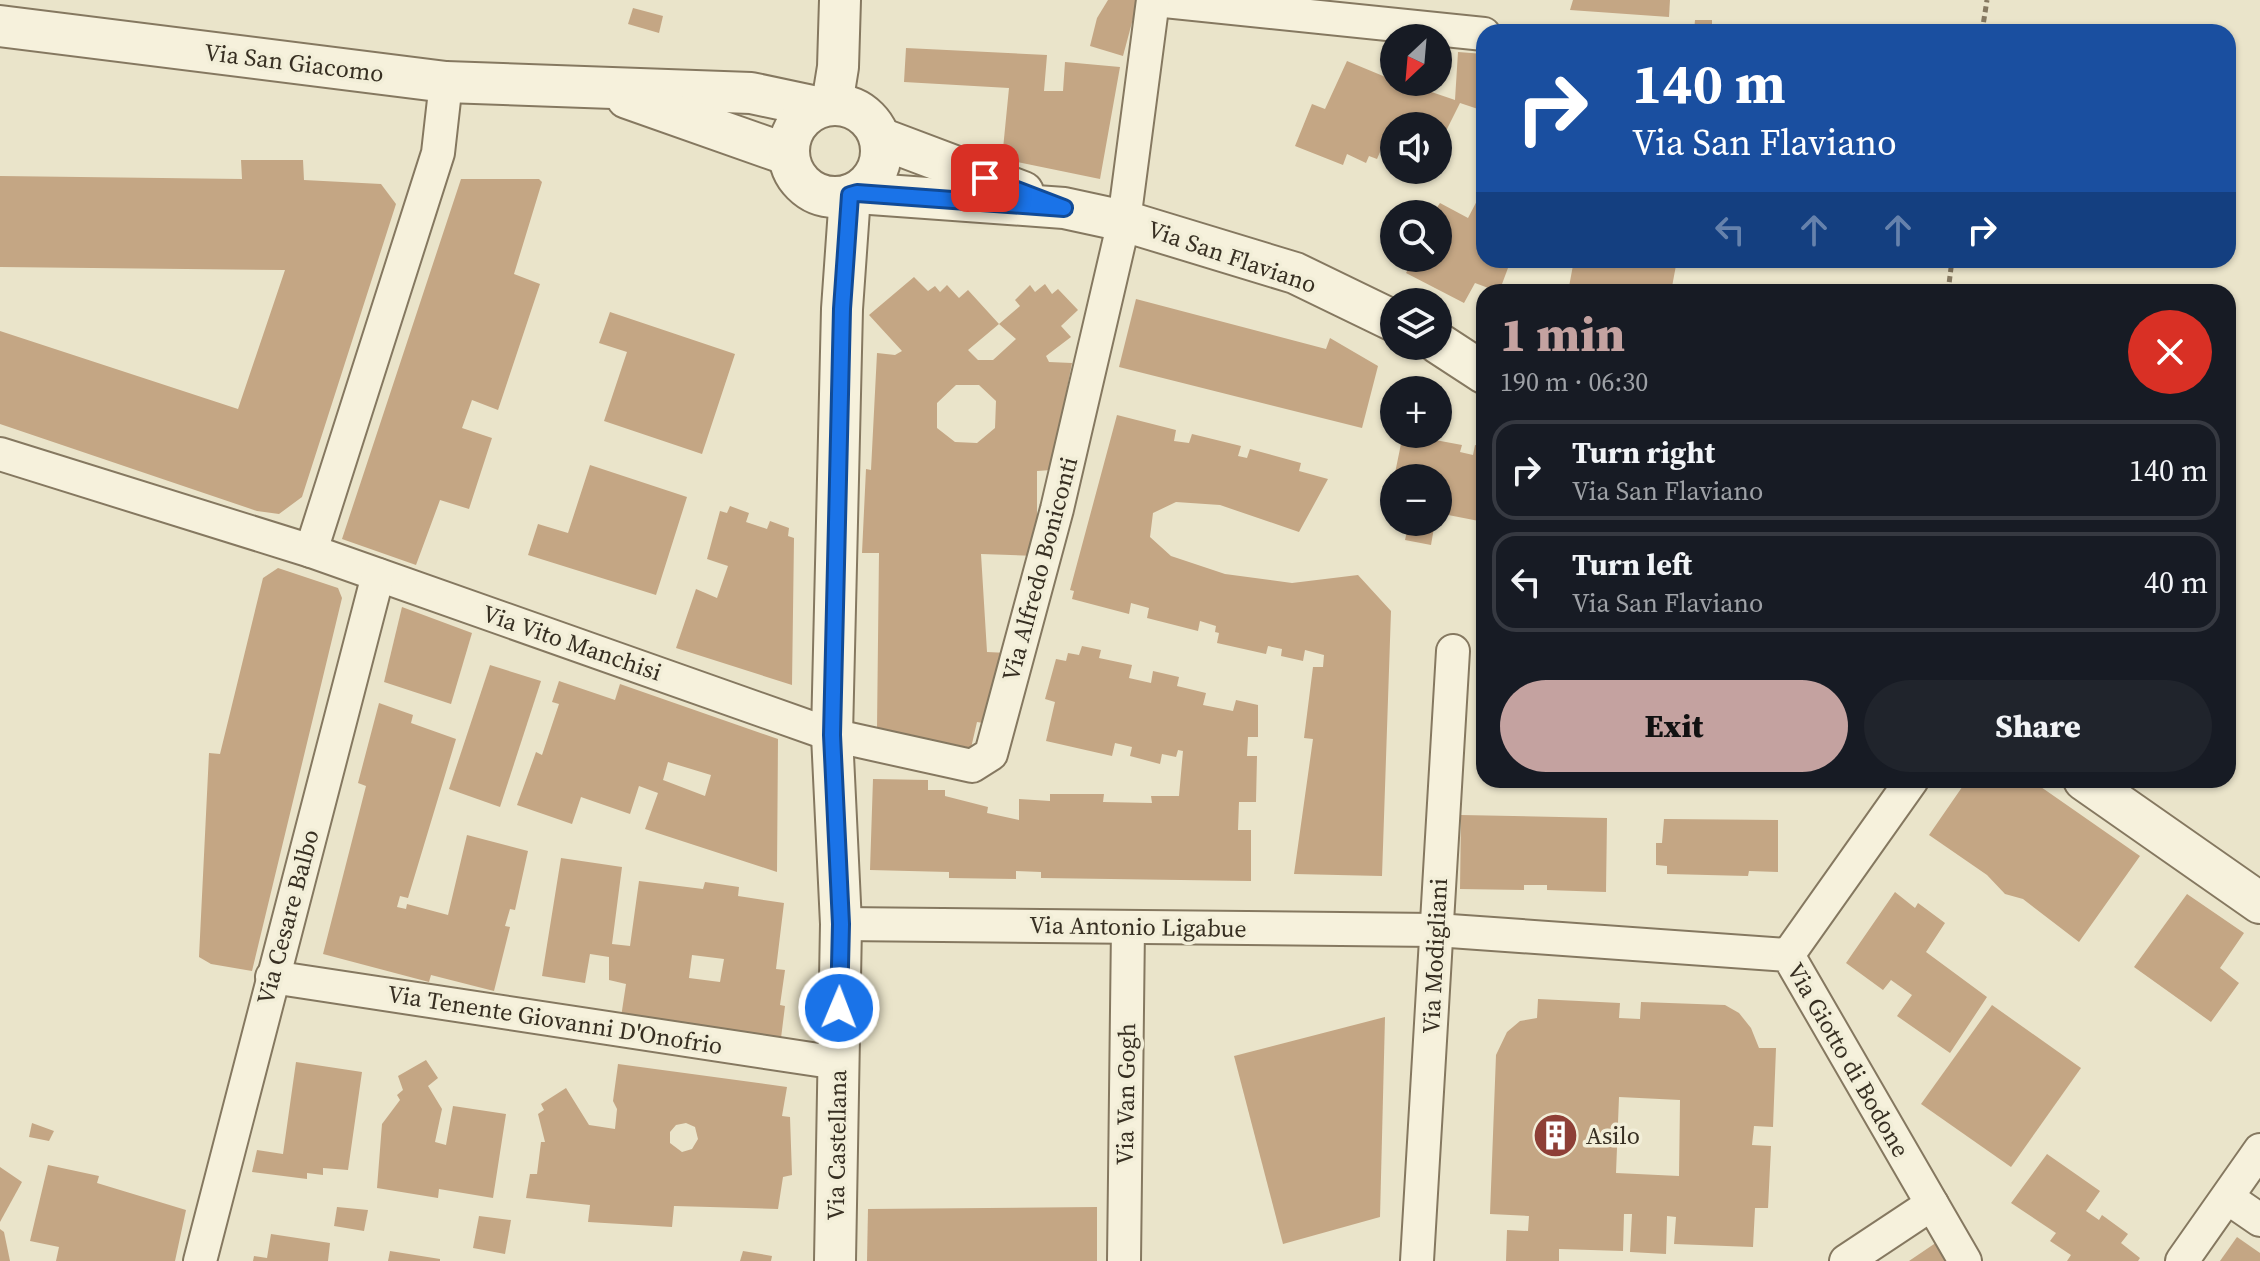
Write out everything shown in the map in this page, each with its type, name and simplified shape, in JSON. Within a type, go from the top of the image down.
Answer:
[{"type":"street","points":[[824,106],[862,112],[880,138],[878,170],[839,193],[801,182],[789,155],[795,126],[824,106],[838,67],[840,0]]},
{"type":"street","points":[[1154,0],[1476,33]]},
{"type":"street","name":"Via Alfredo Boniconti","points":[[832,735],[972,766],[991,754],[1057,509],[1124,221],[1154,0]]},
{"type":"street","name":"Via San Giacomo","points":[[0,26],[446,82],[589,84],[751,93],[824,106]]},
{"type":"street","points":[[311,551],[438,153],[446,82]]},
{"type":"street","name":"Via San Giacomo","points":[[589,84],[789,155]]},
{"type":"street","name":"Via San Flaviano","points":[[880,138],[1064,208]]},
{"type":"street","name":"Via San Flaviano","points":[[839,193],[1064,208],[1124,221],[1295,273],[1380,314]]},
{"type":"street","name":"Via Castellana","points":[[835,1261],[841,924],[832,735],[842,309],[839,193]]},
{"type":"street","points":[[1452,352],[1476,368]]},
{"type":"street","name":"Via Vito Manchisi","points":[[0,454],[311,551],[832,735]]},
{"type":"street","name":"Via Cesare Balbo","points":[[200,1261],[378,575]]},
{"type":"street","name":"Via Modigliani","points":[[1417,1261],[1453,651]]},
{"type":"street","points":[[1788,955],[1906,788]]},
{"type":"street","points":[[2095,788],[2260,903]]},
{"type":"street","name":"Via Antonio Ligabue","points":[[841,924],[1436,930]]},
{"type":"street","name":"Via Van Gogh","points":[[1124,1261],[1128,927]]},
{"type":"street","name":"Via Giotto di Bodone","points":[[1436,930],[1788,955],[1965,1261]]},
{"type":"street","name":"Via Tenente Giovanni D'Onofrio","points":[[272,977],[838,1063]]},
{"type":"street","points":[[2182,1261],[2260,1150]]},
{"type":"street","points":[[2228,1198],[2260,1220]]},
{"type":"street","points":[[1846,1261],[1932,1204]]},
{"type":"path","points":[[1983,24],[1987,0]]},
{"type":"building","points":[[1108,0],[1138,0],[1123,56],[1090,46],[1097,18]]},
{"type":"building","points":[[1573,0],[1670,0],[1669,17],[1570,10]]},
{"type":"building","points":[[633,8],[663,16],[659,33],[628,24]]},
{"type":"building","points":[[1695,20],[1712,20],[1712,24],[1695,24]]},
{"type":"building","points":[[906,48],[1047,55],[1044,91],[1063,91],[1065,62],[1120,67],[1100,179],[1002,159],[1009,88],[904,82]]},
{"type":"building","points":[[1458,52],[1476,53],[1476,108],[1460,103],[1452,119],[1452,112],[1380,112],[1380,152],[1377,159],[1369,156],[1366,163],[1347,154],[1343,165],[1295,146],[1312,104],[1325,109],[1347,61],[1380,75],[1380,96],[1443,96],[1455,100]]},
{"type":"building","points":[[241,160],[303,160],[304,180],[381,184],[396,204],[302,497],[279,514],[257,511],[0,424],[0,331],[238,409],[285,270],[0,267],[0,176],[242,179]]},
{"type":"building","points":[[461,179],[539,179],[542,182],[514,274],[540,284],[498,410],[472,400],[462,428],[492,438],[469,509],[440,500],[416,565],[342,539]]},
{"type":"building","points":[[1476,203],[1476,268],[1508,268],[1502,284],[1475,283],[1464,303],[1452,297],[1452,288],[1435,288],[1406,273],[1452,272],[1452,209],[1468,218]]},
{"type":"building","points":[[1572,268],[1676,268],[1672,284],[1570,284]]},
{"type":"building","points":[[914,277],[928,291],[935,286],[940,292],[947,285],[959,298],[968,290],[999,324],[1020,306],[1015,300],[1030,285],[1035,292],[1045,284],[1052,294],[1058,289],[1078,310],[1061,326],[1071,337],[1046,356],[1049,362],[1072,363],[1051,470],[1037,471],[1037,556],[981,554],[987,652],[1008,653],[989,724],[977,722],[971,748],[877,728],[879,553],[862,553],[866,469],[871,470],[877,353],[895,355],[902,351],[869,315]],"holes":[[[999,324],[1016,339],[993,360],[978,360],[968,350]],[[956,385],[979,385],[996,401],[995,428],[977,443],[955,442],[937,428],[937,403]]]},
{"type":"building","points":[[1136,299],[1326,349],[1330,338],[1378,366],[1362,428],[1119,367]]},
{"type":"building","points":[[610,312],[735,354],[702,454],[604,421],[627,352],[599,343]]},
{"type":"building","points":[[1117,415],[1176,430],[1174,441],[1189,443],[1192,434],[1241,446],[1238,456],[1247,458],[1250,449],[1301,463],[1299,471],[1328,479],[1299,532],[1220,505],[1176,502],[1153,513],[1150,537],[1171,556],[1225,574],[1292,583],[1358,575],[1391,611],[1382,876],[1294,874],[1313,739],[1304,738],[1313,667],[1323,667],[1324,655],[1305,650],[1303,661],[1281,656],[1282,649],[1268,646],[1266,654],[1217,643],[1219,633],[1215,632],[1216,626],[1200,621],[1198,631],[1147,618],[1149,608],[1131,603],[1129,614],[1072,599],[1074,591],[1070,590]]},
{"type":"building","points":[[1452,443],[1462,445],[1460,452],[1473,455],[1476,445],[1476,520],[1452,516],[1452,464],[1397,464],[1400,448],[1452,448]]},
{"type":"building","points":[[590,465],[687,497],[656,595],[528,555],[538,524],[568,533]]},
{"type":"building","points":[[730,506],[749,513],[746,522],[767,529],[770,521],[789,528],[788,536],[794,538],[792,685],[676,648],[696,589],[717,598],[728,566],[707,559],[720,511],[727,513]]},
{"type":"building","points":[[1406,536],[1433,536],[1431,545],[1405,540]]},
{"type":"building","points":[[278,568],[338,588],[342,598],[252,971],[211,964],[199,957],[209,753],[220,754],[263,578]]},
{"type":"building","points":[[402,607],[472,633],[451,704],[384,682]]},
{"type":"building","points":[[1082,646],[1101,650],[1099,658],[1132,665],[1129,678],[1151,683],[1153,671],[1179,677],[1177,686],[1206,693],[1203,705],[1233,711],[1236,700],[1258,705],[1258,737],[1248,737],[1247,756],[1257,756],[1256,802],[1239,802],[1238,830],[1251,830],[1251,881],[1041,878],[1041,872],[1016,871],[1016,879],[949,878],[949,872],[870,870],[873,779],[928,780],[928,790],[945,790],[945,796],[988,807],[987,813],[1019,820],[1019,799],[1050,801],[1050,794],[1104,794],[1103,802],[1152,803],[1151,796],[1179,796],[1183,751],[1178,750],[1176,757],[1162,754],[1160,764],[1130,756],[1132,747],[1115,743],[1112,756],[1046,741],[1055,702],[1045,699],[1056,659],[1066,661],[1068,653],[1079,655]]},
{"type":"building","points":[[490,665],[541,681],[500,807],[449,789]]},
{"type":"building","points":[[559,681],[615,700],[620,684],[778,739],[777,872],[645,829],[658,793],[639,786],[630,814],[581,797],[572,824],[517,805],[536,752],[542,755],[559,704],[552,702]],"holes":[[[668,762],[711,775],[705,796],[663,780]]]},
{"type":"building","points":[[379,703],[413,715],[411,723],[456,739],[408,898],[400,896],[397,907],[406,909],[407,904],[448,915],[467,835],[528,851],[515,910],[510,909],[505,926],[510,927],[494,991],[431,975],[429,982],[323,954],[366,786],[358,783]]},
{"type":"building","points":[[1961,788],[2042,788],[2140,856],[2079,942],[2023,899],[2005,894],[1987,875],[1929,835]]},
{"type":"building","points":[[1461,815],[1607,818],[1606,892],[1547,890],[1547,885],[1524,885],[1524,890],[1460,889]]},
{"type":"building","points":[[1664,819],[1778,820],[1778,872],[1749,871],[1748,876],[1667,874],[1667,866],[1656,865],[1656,843],[1662,843]]},
{"type":"building","points":[[561,858],[622,867],[612,944],[630,946],[639,881],[703,889],[705,882],[739,887],[738,896],[784,903],[776,969],[785,970],[780,1005],[785,1006],[780,1046],[620,1024],[626,984],[609,980],[609,957],[590,954],[585,983],[542,976]],"holes":[[[692,955],[724,959],[720,982],[689,978]]]},
{"type":"building","points":[[1895,892],[1915,908],[1918,903],[1945,923],[1926,952],[1987,997],[1950,1053],[1897,1016],[1912,995],[1891,980],[1883,990],[1846,963]]},
{"type":"building","points":[[2187,894],[2244,933],[2220,968],[2239,983],[2211,1022],[2134,967]]},
{"type":"building","name":"Asilo","points":[[1538,999],[1620,1003],[1619,1018],[1640,1019],[1641,1002],[1725,1005],[1739,1013],[1751,1028],[1759,1048],[1776,1048],[1773,1127],[1754,1126],[1752,1145],[1771,1146],[1768,1208],[1755,1208],[1753,1247],[1674,1244],[1676,1217],[1667,1216],[1666,1254],[1630,1252],[1632,1214],[1624,1214],[1623,1251],[1559,1249],[1559,1261],[1506,1261],[1507,1230],[1528,1231],[1529,1216],[1490,1214],[1496,1055],[1507,1032],[1520,1021],[1537,1018]],"holes":[[[1619,1097],[1680,1100],[1679,1176],[1616,1173]]]},
{"type":"building","points":[[1992,1005],[2081,1068],[2011,1167],[1921,1104]]},
{"type":"building","points":[[1385,1017],[1380,1217],[1283,1244],[1234,1056]]},
{"type":"building","points":[[426,1060],[438,1078],[428,1086],[442,1109],[435,1142],[446,1145],[453,1106],[506,1114],[493,1198],[439,1189],[438,1198],[377,1188],[382,1124],[400,1100],[397,1095],[403,1090],[398,1076]]},
{"type":"building","points":[[296,1062],[362,1072],[348,1170],[323,1168],[323,1175],[307,1173],[307,1179],[252,1172],[257,1150],[283,1154]]},
{"type":"building","points":[[618,1064],[787,1087],[782,1116],[790,1117],[792,1175],[783,1177],[778,1209],[674,1206],[672,1227],[588,1222],[590,1205],[526,1198],[530,1174],[537,1174],[541,1142],[545,1142],[538,1114],[544,1110],[541,1104],[566,1088],[589,1125],[615,1129],[617,1109],[613,1101]],"holes":[[[686,1123],[695,1127],[698,1139],[692,1149],[682,1152],[670,1143],[670,1132],[676,1125]]]},
{"type":"building","points":[[32,1123],[54,1131],[49,1141],[29,1137]]},
{"type":"building","points":[[2047,1154],[2100,1191],[2086,1211],[2099,1220],[2102,1215],[2128,1234],[2121,1243],[2140,1258],[2138,1261],[2067,1261],[2071,1255],[2050,1241],[2056,1233],[2011,1203]]},
{"type":"building","points":[[48,1165],[99,1176],[97,1183],[186,1210],[175,1261],[56,1261],[59,1247],[30,1241]]},
{"type":"building","points":[[0,1167],[22,1182],[0,1222]]},
{"type":"building","points":[[337,1207],[368,1210],[364,1231],[334,1226]]},
{"type":"building","points":[[1097,1207],[1097,1261],[867,1261],[868,1209]]},
{"type":"building","points":[[479,1216],[511,1220],[505,1254],[473,1248]]},
{"type":"building","points":[[0,1229],[4,1232],[10,1261],[0,1261]]},
{"type":"building","points":[[271,1234],[330,1243],[328,1261],[253,1261],[254,1256],[267,1258]]},
{"type":"building","points":[[2237,1237],[2260,1253],[2260,1261],[2220,1261]]},
{"type":"building","points":[[1940,1240],[1952,1261],[1909,1261]]},
{"type":"building","points":[[390,1251],[440,1259],[440,1261],[388,1261]]},
{"type":"building","points":[[743,1251],[772,1256],[771,1261],[740,1261]]},
{"type":"place","name":"Asilo","points":[[1555,1136]]},
{"type":"route","points":[[839,1008],[841,924],[832,735],[842,309],[850,195],[857,193],[1064,208],[985,178]]}]
